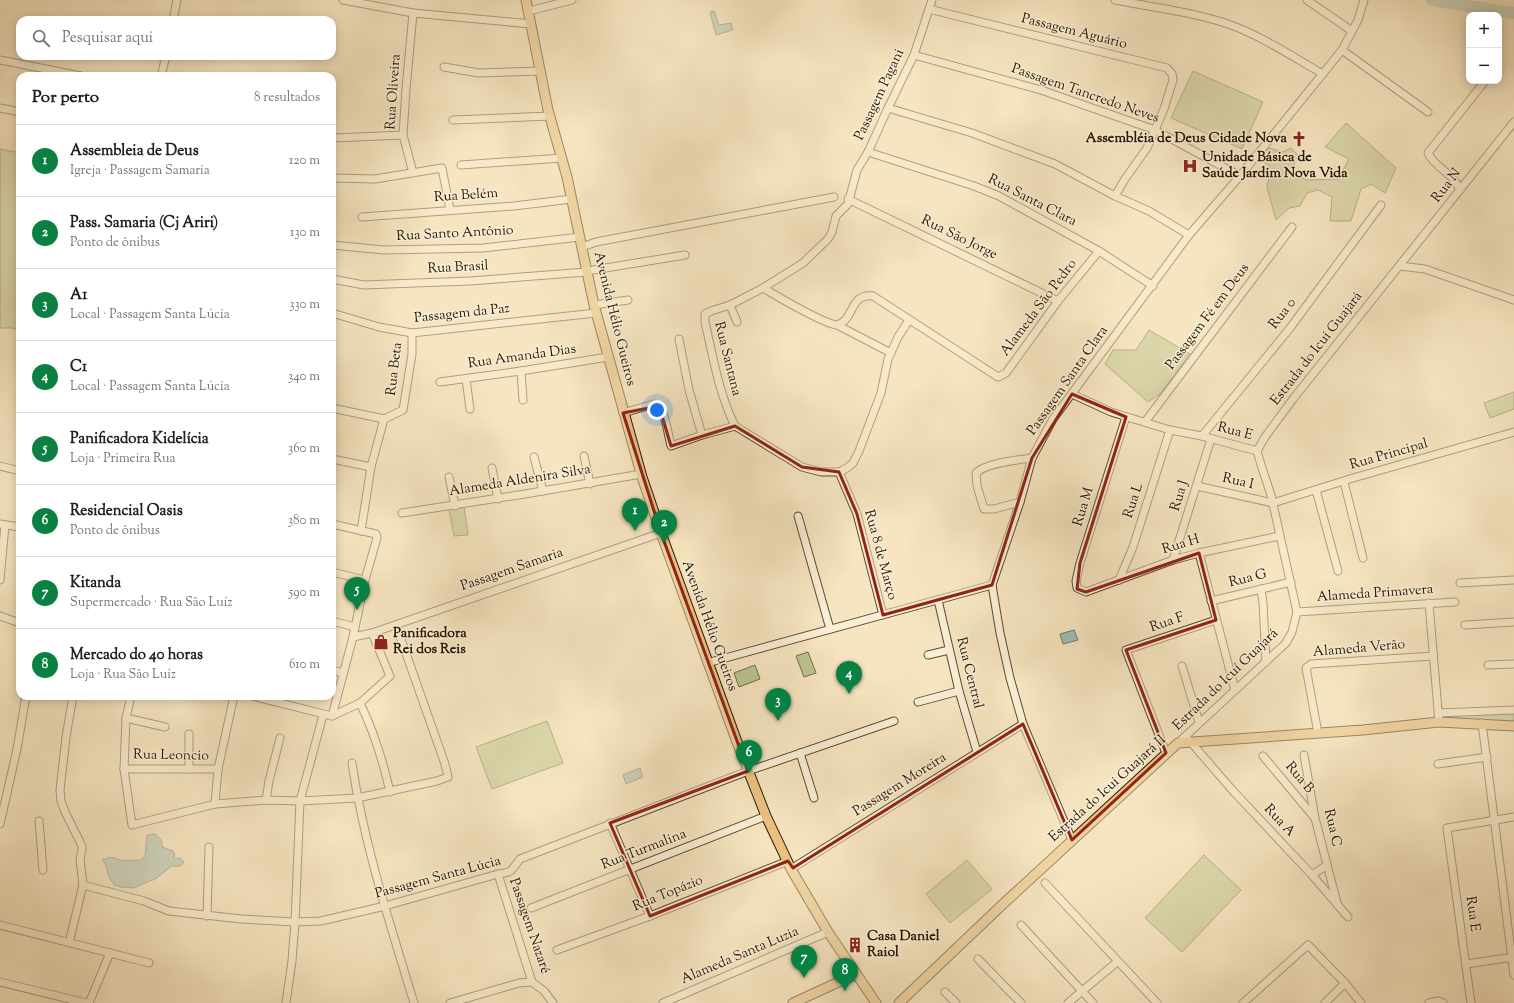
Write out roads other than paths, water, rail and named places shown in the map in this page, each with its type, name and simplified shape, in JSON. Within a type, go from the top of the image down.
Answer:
[{"type":"main road","name":"Avenida Hélio Gueiros","points":[[526,0],[540,72],[572,199],[586,272],[595,309],[623,413],[641,474],[661,533],[748,771],[766,816],[789,865],[828,932],[876,1003]]},
{"type":"main road","name":"Estrada do Icui Guajará II","points":[[899,1003],[1166,753],[1178,744],[1190,738],[1318,733],[1439,717],[1514,726]]},
{"type":"main road","points":[[793,1003],[856,974]]},
{"type":"street","points":[[174,16],[177,0]]},
{"type":"street","points":[[343,0],[413,13],[531,24]]},
{"type":"street","points":[[529,11],[572,0]]},
{"type":"street","name":"Passagem Pagani","points":[[721,308],[763,288],[803,263],[820,247],[832,232],[836,216],[848,204],[848,199],[857,170],[868,152],[914,55],[932,0]]},
{"type":"street","points":[[1115,0],[1201,16],[1227,24],[1249,33],[1324,74]]},
{"type":"street","points":[[1307,0],[1352,31]]},
{"type":"street","name":"Passagem Santa Clara","points":[[1072,840],[1022,724],[1008,671],[992,585],[1020,502],[1032,458],[1053,419],[1153,286],[1189,235],[1240,176],[1342,50],[1358,20],[1363,8],[1364,0]]},
{"type":"street","name":"Passagem Aguário","points":[[929,9],[1167,68],[1172,74],[1173,80],[1164,109],[1155,130]]},
{"type":"street","name":"Rua Oliveira","points":[[413,13],[403,135],[413,173]]},
{"type":"street","points":[[1342,50],[1428,112]]},
{"type":"street","name":"Passagem Tancredo Neves","points":[[914,55],[1041,90],[1155,130],[1240,176]]},
{"type":"street","points":[[0,60],[61,72]]},
{"type":"street","points":[[162,72],[165,60]]},
{"type":"street","points":[[444,67],[480,73],[540,72]]},
{"type":"street","points":[[1460,190],[1455,180],[1433,161],[1428,153],[1483,84]]},
{"type":"street","points":[[0,108],[16,111]]},
{"type":"street","points":[[888,108],[972,133],[1055,164],[1116,196],[1150,211],[1189,235]]},
{"type":"street","points":[[453,120],[550,116]]},
{"type":"street","name":"Rua N","points":[[1400,266],[1514,122]]},
{"type":"street","points":[[1116,196],[1125,179],[1147,148],[1155,130]]},
{"type":"street","points":[[336,138],[403,135]]},
{"type":"street","name":"Rua Santa Clara","points":[[868,152],[974,186],[999,196],[1099,251],[1153,286]]},
{"type":"street","points":[[461,165],[562,158]]},
{"type":"street","points":[[336,178],[375,179],[442,168],[450,210]]},
{"type":"street","points":[[582,247],[615,238],[834,197]]},
{"type":"street","name":"Rua Belém","points":[[362,217],[514,206],[572,199]]},
{"type":"street","name":"Rua São Jorge","points":[[848,199],[1058,301]]},
{"type":"street","name":"Rua 0","points":[[1202,436],[1290,328],[1382,205]]},
{"type":"street","name":"Passagem Fé em Deus","points":[[1146,422],[1292,227]]},
{"type":"street","name":"Rua Santo Antônio","points":[[336,246],[384,250],[484,248],[580,237]]},
{"type":"street","name":"Alameda São Pedro","points":[[909,320],[998,377],[1006,374],[1058,301],[1099,251]]},
{"type":"street","name":"Rua Brasil","points":[[336,280],[364,285],[478,281],[586,272],[685,254]]},
{"type":"street","points":[[1400,266],[1425,269],[1514,300]]},
{"type":"street","name":"Estrada do Icuí Guajará","points":[[1257,450],[1293,399],[1400,266]]},
{"type":"street","points":[[763,288],[891,353]]},
{"type":"street","points":[[623,413],[654,404],[659,406],[666,422],[671,446],[702,434],[735,426],[802,467],[820,472],[839,472],[853,463],[859,451],[873,415],[891,353],[898,337],[909,320],[873,296],[867,295],[860,298],[855,303],[844,321],[837,325]]},
{"type":"street","name":"Passagem da Paz","points":[[336,314],[379,327],[412,333],[595,309],[628,300]]},
{"type":"street","points":[[730,305],[737,322]]},
{"type":"street","name":"Rua Santana","points":[[721,308],[707,312],[704,316],[724,400],[735,426]]},
{"type":"street","name":"Rua Beta","points":[[384,419],[403,410],[412,354],[412,333]]},
{"type":"street","points":[[679,339],[689,390],[702,434]]},
{"type":"street","name":"Rua Amanda Dias","points":[[440,382],[608,357]]},
{"type":"street","points":[[521,371],[523,400]]},
{"type":"street","points":[[466,379],[470,409]]},
{"type":"street","name":"Rua E","points":[[1072,394],[1111,412],[1170,430],[1202,436],[1211,440],[1257,450],[1272,503],[1297,612]]},
{"type":"street","points":[[336,409],[384,419],[371,467],[361,531]]},
{"type":"street","name":"Rua M","points":[[1094,590],[1086,592],[1080,590],[1077,588],[1076,581],[1080,563],[1126,416]]},
{"type":"street","name":"Rua L","points":[[1120,580],[1133,547],[1170,430]]},
{"type":"street","name":"Rua Principal","points":[[1272,503],[1514,432]]},
{"type":"street","name":"Rua J","points":[[1173,560],[1211,440]]},
{"type":"street","points":[[584,456],[590,484]]},
{"type":"street","points":[[534,457],[543,491]]},
{"type":"street","points":[[1020,502],[994,509],[984,509],[977,486],[976,473],[979,470],[992,465],[1032,458]]},
{"type":"street","points":[[336,460],[371,467]]},
{"type":"street","points":[[0,466],[16,470]]},
{"type":"street","points":[[492,468],[498,499]]},
{"type":"street","name":"Rua 8 de Março","points":[[839,472],[857,514],[883,615]]},
{"type":"street","name":"Alameda Aldenira Silva","points":[[402,512],[454,506],[590,484],[641,474]]},
{"type":"street","points":[[449,477],[454,506]]},
{"type":"street","points":[[1344,482],[1363,558]]},
{"type":"street","name":"Rua I","points":[[1197,486],[1272,503]]},
{"type":"street","points":[[1316,490],[1338,571]]},
{"type":"street","points":[[798,516],[830,629]]},
{"type":"street","points":[[0,580],[3,525],[16,527]]},
{"type":"street","points":[[332,716],[353,637],[365,580],[377,538],[376,534],[336,525]]},
{"type":"street","name":"Passagem Samaria","points":[[353,637],[372,633],[396,625],[661,533]]},
{"type":"street","name":"Rua H","points":[[1094,590],[1173,560],[1279,536]]},
{"type":"street","points":[[1199,553],[1235,690]]},
{"type":"street","points":[[336,573],[365,580]]},
{"type":"street","points":[[1460,583],[1514,580]]},
{"type":"street","name":"Rua G","points":[[1211,601],[1291,582]]},
{"type":"street","points":[[708,663],[992,585]]},
{"type":"street","points":[[1260,589],[1263,603],[1266,662]]},
{"type":"street","name":"Rua Central","points":[[938,600],[959,691],[977,752]]},
{"type":"street","name":"Alameda Primavera","points":[[1297,612],[1455,602]]},
{"type":"street","points":[[1429,603],[1439,717],[1514,710]]},
{"type":"street","name":"Estrada do Icuí Guajará","points":[[1190,738],[1199,722],[1286,643],[1292,632],[1297,612]]},
{"type":"street","points":[[0,616],[16,622]]},
{"type":"street","name":"Rua F","points":[[1166,753],[1126,650],[1216,620]]},
{"type":"street","points":[[336,622],[355,627]]},
{"type":"street","points":[[1465,624],[1514,622]]},
{"type":"street","points":[[130,700],[126,718],[124,768],[132,825],[215,804],[266,800],[357,798],[437,781],[448,777],[396,625]]},
{"type":"street","points":[[268,700],[332,716],[360,703],[390,676],[372,633]]},
{"type":"street","points":[[928,655],[949,650]]},
{"type":"street","name":"Alameda Verão","points":[[1318,733],[1306,668],[1308,666],[1311,664],[1433,656]]},
{"type":"street","points":[[1488,665],[1514,664]]},
{"type":"street","points":[[1182,666],[1199,722]]},
{"type":"street","points":[[336,671],[343,672]]},
{"type":"street","points":[[918,702],[959,691]]},
{"type":"street","points":[[0,824],[25,700]]},
{"type":"street","points":[[69,943],[83,885],[80,859],[82,846],[61,801],[60,790],[66,737],[72,700]]},
{"type":"street","points":[[215,804],[218,769],[233,700]]},
{"type":"street","points":[[360,703],[371,725],[390,792]]},
{"type":"street","points":[[286,1003],[292,961],[295,922],[300,800],[323,714]]},
{"type":"street","points":[[126,718],[165,727]]},
{"type":"street","name":"Passagem Santa Lúcia","points":[[83,885],[138,899],[169,911],[207,916],[295,922],[321,921],[385,906],[511,871],[520,859],[748,771],[894,722]]},
{"type":"street","points":[[1482,723],[1514,975]]},
{"type":"street","name":"Passagem Moreira","points":[[789,865],[1022,724]]},
{"type":"street","points":[[189,734],[189,768]]},
{"type":"street","points":[[266,800],[268,781],[280,738]]},
{"type":"street","name":"Rua A","points":[[1190,738],[1234,792],[1312,875],[1348,917]]},
{"type":"street","points":[[800,753],[814,798]]},
{"type":"street","name":"Rua C","points":[[1304,755],[1315,818],[1338,906]]},
{"type":"street","name":"Rua B","points":[[1262,756],[1315,818]]},
{"type":"street","points":[[1438,764],[1487,757]]},
{"type":"street","points":[[352,763],[357,798],[385,906],[414,1003]]},
{"type":"street","name":"Rua Leoncio","points":[[124,768],[218,769]]},
{"type":"street","name":"Rua Turmalina","points":[[531,908],[766,816]]},
{"type":"street","points":[[1495,820],[1514,817]]},
{"type":"street","name":"Rua E","points":[[1472,1003],[1447,828],[1495,820]]},
{"type":"street","points":[[39,821],[42,870]]},
{"type":"street","points":[[610,824],[650,916]]},
{"type":"street","points":[[207,916],[209,847]]},
{"type":"street","name":"Rua Topázio","points":[[557,950],[789,865]]},
{"type":"street","points":[[1312,875],[1327,865]]},
{"type":"street","name":"Passagem Nazaré","points":[[498,874],[532,982],[544,991],[554,1003]]},
{"type":"street","points":[[1045,883],[1117,962],[1157,1003]]},
{"type":"street","points":[[0,925],[149,963]]},
{"type":"street","points":[[1021,925],[1093,1003]]},
{"type":"street","name":"Alameda Santa Luzia","points":[[663,1003],[828,932]]},
{"type":"street","points":[[1243,1003],[1308,945],[1345,983],[1361,1003]]},
{"type":"street","points":[[90,1003],[110,953]]},
{"type":"street","points":[[978,958],[1022,1003]]},
{"type":"street","points":[[1466,964],[1513,958]]},
{"type":"street","points":[[1068,1003],[1117,962]]},
{"type":"street","points":[[0,982],[86,1003]]},
{"type":"street","points":[[450,1003],[519,983],[532,982]]},
{"type":"street","points":[[1325,1003],[1345,983]]},
{"type":"street","points":[[946,992],[956,1003]]},
{"type":"street","points":[[1429,1003],[1438,1001],[1443,1002]]},
{"type":"water","points":[[714,11],[719,25],[731,23],[733,30],[716,35],[710,12]]},
{"type":"water","points":[[1074,630],[1078,640],[1063,644],[1060,634]]},
{"type":"water","points":[[640,768],[643,777],[626,784],[623,775]]},
{"type":"water","points":[[155,834],[161,840],[162,847],[173,851],[175,855],[173,857],[178,859],[180,858],[184,862],[180,866],[172,866],[155,879],[133,888],[123,888],[113,885],[114,884],[110,880],[105,864],[102,860],[111,857],[121,860],[140,860],[145,856],[147,835]]},
{"type":"waterway","points":[[1432,0],[1514,13]]},
{"type":"place","name":"Assembléia de Deus Cidade Nova","points":[[1299,139]]},
{"type":"place","name":"Unidade Básica de Saúde Jardim Nova Vida","points":[[1190,166]]},
{"type":"place","name":"Assembleia de Deus","points":[[635,531]]},
{"type":"place","name":"Pass. Samaria (Cj Ariri)","points":[[664,543]]},
{"type":"place","name":"Panificadora Kidelícia","points":[[357,610]]},
{"type":"place","name":"Panificadora Rei dos Reis","points":[[381,642]]},
{"type":"place","name":"C1","points":[[849,694]]},
{"type":"place","name":"A1","points":[[778,721]]},
{"type":"place","name":"Residencial Oasis","points":[[749,773]]},
{"type":"place","name":"Casa Daniel Raiol","points":[[855,945]]},
{"type":"place","name":"Kitanda","points":[[804,978]]},
{"type":"place","name":"Mercado do 40 horas","points":[[845,991]]}]
